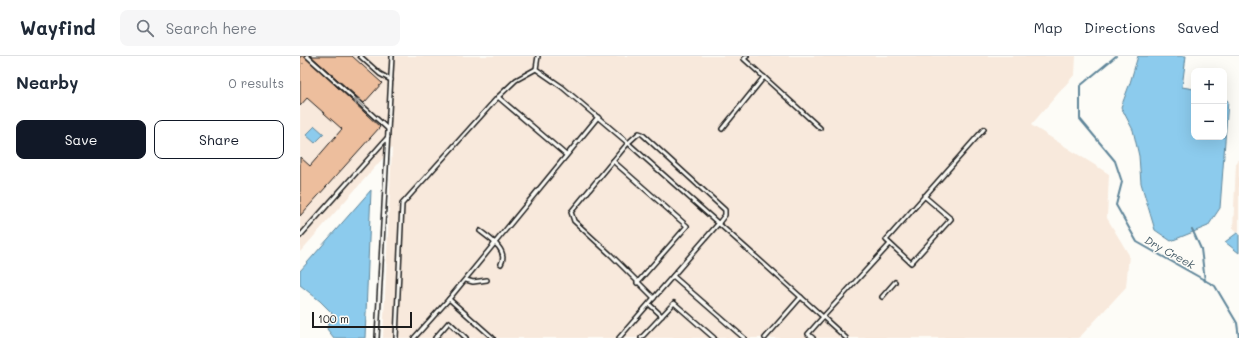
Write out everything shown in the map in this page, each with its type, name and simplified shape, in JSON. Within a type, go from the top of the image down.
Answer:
[{"type":"lane","points":[[308,56],[388,129]]},
{"type":"lane","points":[[360,56],[380,74],[391,80]]},
{"type":"lane","points":[[377,338],[392,56]]},
{"type":"lane","points":[[536,69],[538,56]]},
{"type":"lane","points":[[747,56],[744,58],[764,78],[820,128]]},
{"type":"lane","points":[[396,338],[402,204],[498,97],[516,80],[536,69]]},
{"type":"lane","points":[[536,69],[562,87],[628,143],[846,338]]},
{"type":"lane","points":[[722,129],[764,78]]},
{"type":"lane","points":[[498,97],[566,156]]},
{"type":"lane","points":[[414,338],[466,280],[598,117]]},
{"type":"lane","points":[[924,196],[951,219],[911,263],[886,240],[924,196],[984,128]]},
{"type":"lane","points":[[619,338],[649,304],[718,224],[725,215],[725,210],[642,134],[639,133],[628,143],[571,212],[574,221],[654,298]]},
{"type":"lane","points":[[300,236],[388,137]]},
{"type":"lane","points":[[613,161],[687,226],[637,283]]},
{"type":"lane","points":[[480,231],[501,251],[503,256],[503,262],[501,264]]},
{"type":"lane","points":[[805,338],[890,244]]},
{"type":"lane","points":[[673,276],[741,337]]},
{"type":"lane","points":[[466,280],[473,282],[487,280]]},
{"type":"lane","points":[[882,297],[895,282]]},
{"type":"lane","points":[[765,338],[801,297]]},
{"type":"lane","points":[[449,299],[493,338]]},
{"type":"lane","points":[[641,338],[674,303],[714,338]]},
{"type":"lane","points":[[649,304],[662,316]]},
{"type":"lane","points":[[435,338],[449,322],[466,338]]},
{"type":"lane","points":[[808,334],[813,338]]},
{"type":"path","points":[[300,67],[308,56]]},
{"type":"shaded area","points":[[300,56],[1076,56],[1075,74],[1031,125],[1109,174],[1107,218],[1129,255],[1126,287],[1079,338],[383,338],[392,148],[300,252]]},
{"type":"shaded area","points":[[1239,159],[1239,232],[1233,229],[1236,164]]},
{"type":"water","points":[[1138,56],[1186,56],[1182,87],[1191,88],[1191,140],[1225,140],[1220,208],[1208,226],[1171,241],[1155,230],[1141,183],[1139,156],[1133,130],[1121,107]]},
{"type":"water","points":[[315,126],[324,134],[315,143],[306,135]]},
{"type":"water","points":[[371,190],[365,338],[334,338],[327,329],[332,313],[300,285],[300,271]]},
{"type":"water","points":[[1237,233],[1239,234],[1239,253],[1225,242]]},
{"type":"building","points":[[300,56],[304,56],[380,127],[300,216],[300,157],[310,166],[342,129],[307,98],[300,106]]},
{"type":"building","points":[[311,56],[352,56],[382,83],[364,103]]},
{"type":"waterway","name":"Dry Creek","points":[[1116,56],[1080,86],[1080,119],[1115,161],[1122,182],[1116,205],[1137,242],[1215,286],[1237,323],[1239,338]]},
{"type":"waterway","points":[[1192,229],[1201,249],[1205,281]]}]
